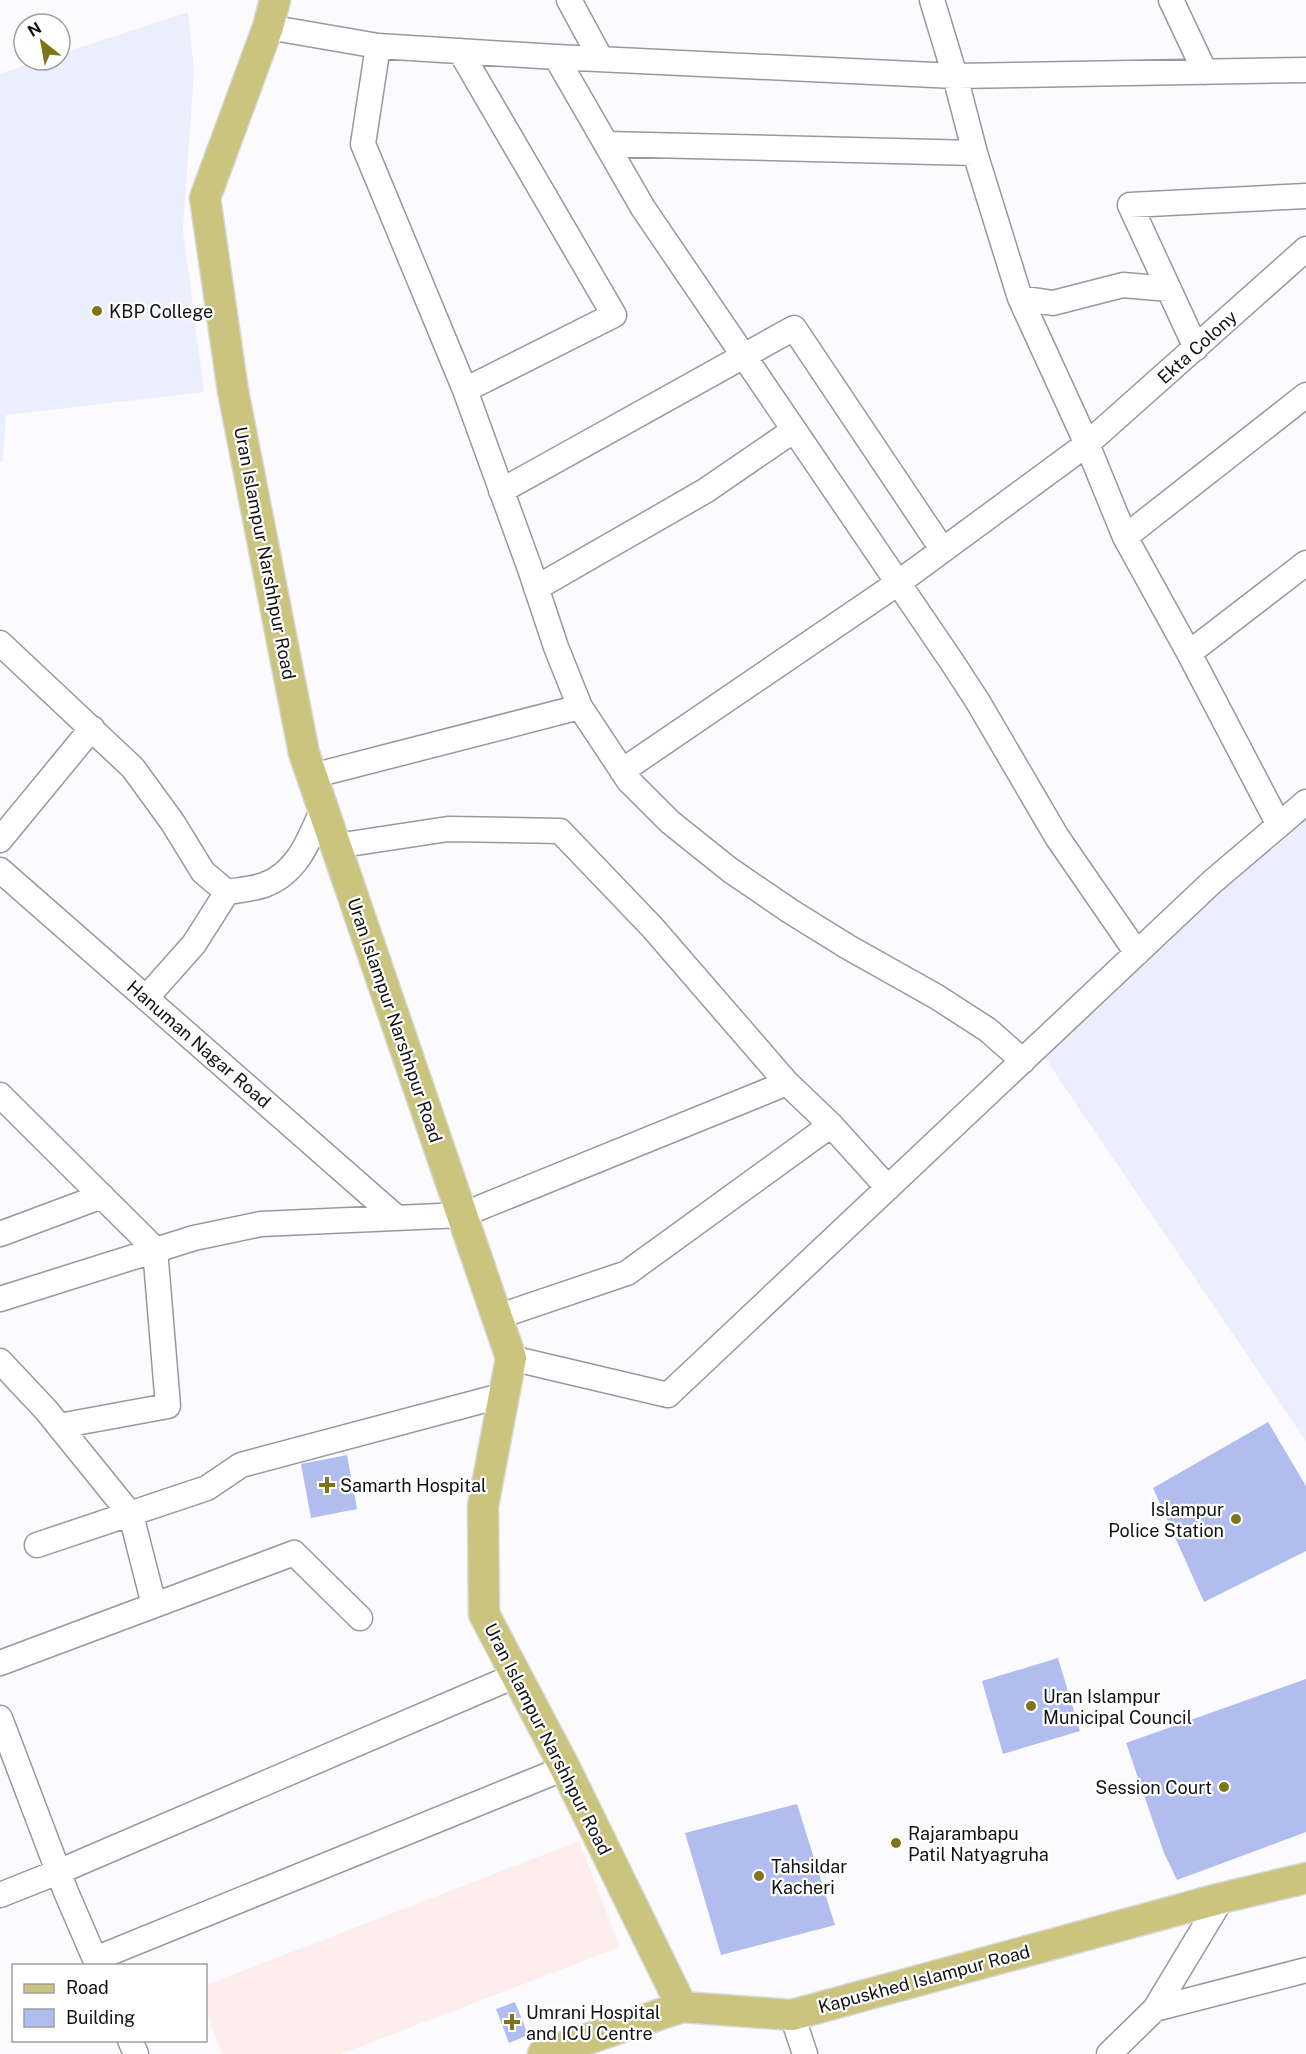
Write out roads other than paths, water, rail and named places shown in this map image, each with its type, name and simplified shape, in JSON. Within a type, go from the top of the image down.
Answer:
[{"type":"main road","name":"Uran Islampur Narshhpur Road","points":[[272,14],[205,198],[233,391],[304,753],[512,1358],[483,1506],[484,1614],[565,1768],[682,2007]]},
{"type":"main road","name":"Kapuskhed Islampur Road","points":[[543,2054],[682,2007],[792,2015],[1222,1898],[1306,1878]]},
{"type":"street","points":[[569,0],[600,59]]},
{"type":"street","points":[[932,0],[975,153],[1020,298],[1087,444],[1125,537],[1279,825]]},
{"type":"street","points":[[1171,0],[1205,72]]},
{"type":"street","points":[[272,14],[378,46],[556,57],[955,76],[1306,70]]},
{"type":"street","points":[[378,46],[363,144],[465,390],[556,647],[580,707],[629,782],[670,822],[730,870],[848,947],[928,991],[988,1030],[1023,1061]]},
{"type":"street","points":[[460,51],[614,315],[465,390]]},
{"type":"street","points":[[556,57],[643,208],[978,702],[1057,837],[1137,953]]},
{"type":"street","points":[[606,144],[975,153]]},
{"type":"street","points":[[1196,348],[1130,205],[1306,196]]},
{"type":"street","name":"Ekta Colony","points":[[622,771],[898,583],[1087,444],[1306,249]]},
{"type":"street","points":[[1020,298],[1053,303],[1123,285],[1169,290]]},
{"type":"street","points":[[501,491],[794,328],[942,549]]},
{"type":"street","points":[[1125,537],[1306,395]]},
{"type":"street","points":[[536,588],[705,491],[794,430]]},
{"type":"street","points":[[1189,653],[1306,563]]},
{"type":"street","points":[[0,643],[133,768],[173,823],[203,872],[227,892]]},
{"type":"street","points":[[312,776],[580,707]]},
{"type":"street","points":[[0,840],[92,728]]},
{"type":"street","points":[[512,1358],[668,1395],[1212,882],[1306,802]]},
{"type":"street","points":[[146,998],[194,944],[227,892],[265,885],[289,871],[305,849],[323,808]]},
{"type":"street","points":[[336,846],[448,829],[560,831],[652,927],[787,1083],[831,1125],[888,1188]]},
{"type":"street","name":"Hanuman Nagar Road","points":[[0,870],[397,1218]]},
{"type":"street","points":[[0,1299],[155,1249],[261,1224],[462,1215],[787,1083]]},
{"type":"street","points":[[0,1095],[155,1249],[168,1406],[59,1426]]},
{"type":"street","points":[[497,1317],[627,1273],[831,1125]]},
{"type":"street","points":[[0,1234],[102,1196]]},
{"type":"street","points":[[0,1361],[59,1426],[130,1515],[154,1605]]},
{"type":"street","points":[[36,1545],[207,1488],[241,1466],[504,1395]]},
{"type":"street","points":[[0,1663],[294,1553],[360,1618]]},
{"type":"street","points":[[0,1895],[517,1676]]},
{"type":"street","points":[[0,1718],[58,1872],[96,1962],[565,1768]]},
{"type":"street","points":[[1113,2052],[1155,2009],[1222,1898]]},
{"type":"street","points":[[1155,2009],[1306,1970]]},
{"type":"street","points":[[792,2015],[805,2054]]},
{"type":"place","name":"KBP College","points":[[97,311]]},
{"type":"place","name":"Samarth Hospital","points":[[327,1485]]},
{"type":"place","name":"Islampur Police Station","points":[[1236,1519]]},
{"type":"place","name":"Uran Islampur Municipal Council","points":[[1031,1706]]},
{"type":"place","name":"Session Court","points":[[1224,1787]]},
{"type":"place","name":"Rajarambapu Patil Natyagruha","points":[[896,1843]]},
{"type":"place","name":"Tahsildar Kacheri","points":[[759,1876]]},
{"type":"place","name":"Umrani Hospital and ICU Centre","points":[[512,2022]]}]
